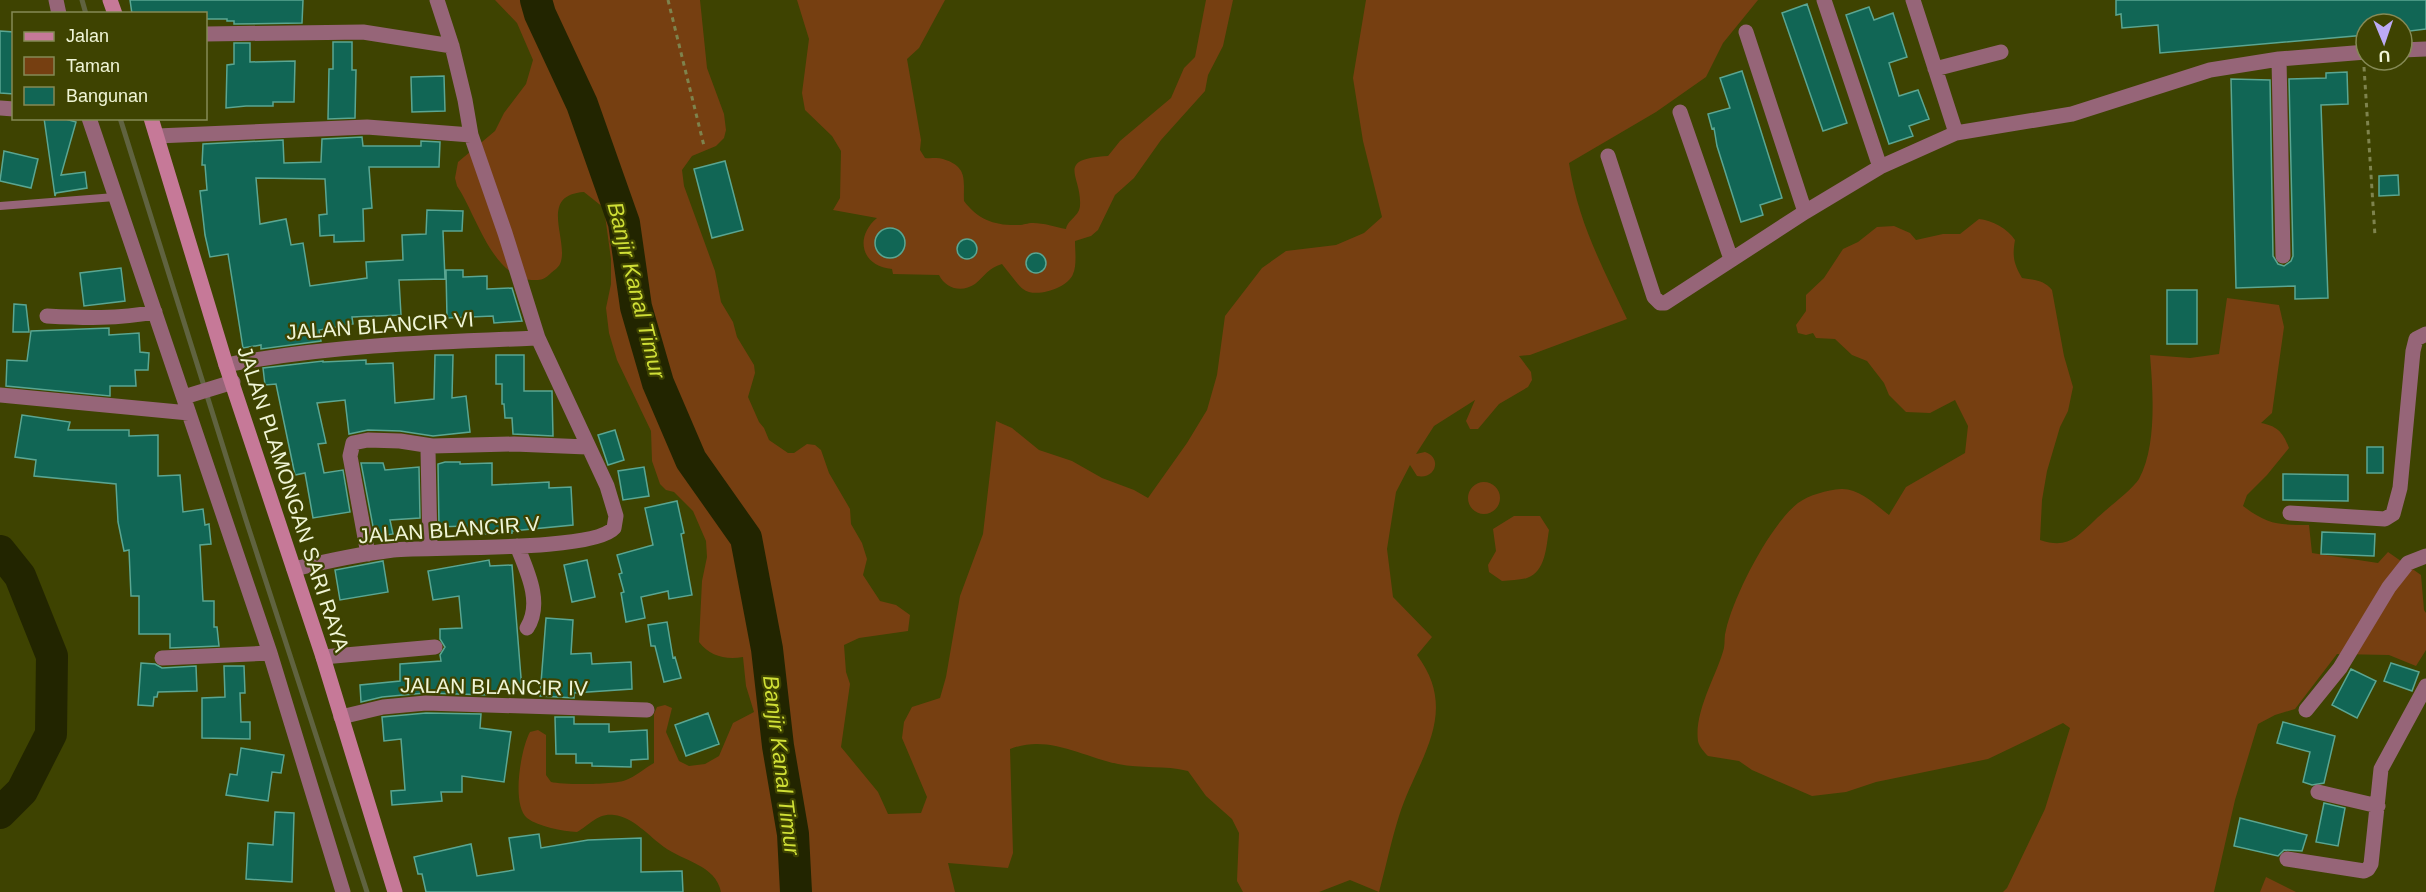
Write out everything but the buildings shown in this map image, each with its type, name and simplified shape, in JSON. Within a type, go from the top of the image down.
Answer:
[{"type":"street","points":[[368,554],[350,456],[354,443],[368,440],[400,441],[432,446],[514,444],[588,447],[538,338],[505,232],[471,135],[452,46],[437,0]]},
{"type":"street","points":[[1824,0],[1880,167]]},
{"type":"street","points":[[1913,0],[1956,133]]},
{"type":"street","points":[[207,34],[363,32],[452,46]]},
{"type":"street","points":[[1746,32],[1805,212]]},
{"type":"street","points":[[1935,69],[2001,52]]},
{"type":"street","points":[[1608,156],[1657,301],[1665,303],[1805,212],[1880,167],[1956,133],[2072,114],[2210,70],[2279,59],[2354,53]]},
{"type":"street","points":[[2279,59],[2283,256]]},
{"type":"street","points":[[1680,112],[1731,259]]},
{"type":"street","points":[[89,120],[155,312],[191,395],[189,413],[270,653],[343,892]]},
{"type":"street","name":"JALAN PLAMONGAN SARI RAYA","points":[[152,120],[226,365],[228,384],[323,657],[395,892]]},
{"type":"street","points":[[157,136],[367,127],[471,135]]},
{"type":"street","points":[[47,316],[124,318],[155,312]]},
{"type":"street","points":[[2290,513],[2385,519],[2393,514],[2400,488],[2413,351],[2416,339],[2426,334]]},
{"type":"street","name":"JALAN BLANCIR VI","points":[[226,365],[281,354],[374,345],[538,338]]},
{"type":"street","points":[[191,395],[228,384]]},
{"type":"street","points":[[0,395],[189,413]]},
{"type":"street","points":[[430,548],[428,450],[432,446]]},
{"type":"street","name":"JALAN BLANCIR V","points":[[294,569],[368,554],[430,548],[562,543],[606,535],[614,528],[616,516],[614,506],[588,447]]},
{"type":"street","points":[[517,546],[530,576],[534,597],[533,615],[527,628]]},
{"type":"street","points":[[2306,710],[2340,668],[2390,587],[2408,563],[2426,556]]},
{"type":"street","points":[[323,657],[435,647]]},
{"type":"street","points":[[162,658],[270,653]]},
{"type":"street","points":[[2287,859],[2364,871],[2368,869],[2371,864],[2381,769],[2426,686]]},
{"type":"street","name":"JALAN BLANCIR IV","points":[[342,717],[383,707],[426,704],[647,710]]},
{"type":"street","points":[[2318,792],[2378,806]]},
{"type":"lane","points":[[0,206],[115,197]]},
{"type":"path","points":[[668,0],[704,146]]},
{"type":"path","points":[[2365,72],[2376,236]]},
{"type":"green space","points":[[495,0],[700,0],[707,68],[724,114],[726,130],[724,138],[716,146],[692,156],[682,170],[684,186],[715,271],[721,302],[733,322],[737,337],[754,365],[755,373],[748,397],[769,440],[788,453],[794,453],[807,444],[815,445],[821,450],[829,473],[850,509],[851,524],[862,543],[867,559],[863,575],[880,601],[896,605],[910,615],[908,631],[859,638],[844,645],[846,672],[850,684],[841,747],[878,792],[888,814],[921,813],[927,797],[902,738],[904,722],[912,707],[940,698],[946,677],[960,596],[983,534],[996,421],[1012,428],[1039,450],[1072,461],[1102,478],[1148,498],[1207,410],[1217,375],[1225,316],[1262,268],[1286,251],[1336,245],[1364,233],[1382,217],[1363,141],[1353,78],[1366,0],[1758,0],[1723,43],[1706,77],[1656,112],[1569,163],[1578,205],[1585,224],[1627,319],[1530,355],[1519,356],[1531,372],[1532,380],[1528,387],[1499,404],[1478,429],[1470,429],[1466,421],[1475,400],[1434,426],[1416,454],[1425,452],[1431,455],[1435,463],[1432,472],[1428,475],[1417,476],[1410,465],[1396,492],[1387,549],[1393,597],[1432,637],[1417,655],[1430,677],[1435,697],[1435,717],[1424,756],[1399,816],[1379,892],[1350,880],[1319,892],[1243,892],[1237,881],[1239,833],[1232,819],[1206,796],[1188,771],[1118,764],[1064,748],[1037,744],[1010,749],[1013,853],[1008,868],[948,863],[955,892],[721,892],[718,883],[706,870],[664,847],[628,819],[608,815],[598,818],[577,832],[558,830],[527,818],[519,801],[519,776],[523,750],[530,732],[538,730],[546,735],[546,775],[551,782],[611,783],[629,779],[654,763],[654,714],[657,707],[665,705],[672,708],[666,732],[679,761],[689,766],[705,764],[719,756],[733,723],[754,712],[746,686],[743,657],[718,656],[708,651],[699,642],[702,581],[707,557],[706,541],[693,511],[674,492],[666,490],[660,484],[652,461],[651,431],[617,360],[609,333],[606,308],[611,284],[611,259],[604,208],[584,192],[570,195],[562,201],[558,210],[562,255],[560,264],[543,279],[522,278],[509,271],[488,245],[457,186],[455,178],[458,162],[495,131],[504,113],[526,84],[533,60],[517,23]]},
{"type":"green space","points":[[797,0],[945,0],[919,48],[907,59],[921,140],[920,150],[925,158],[941,158],[957,166],[964,181],[964,201],[981,217],[995,223],[1019,225],[1037,223],[1066,229],[1080,205],[1074,171],[1076,165],[1091,158],[1108,156],[1120,141],[1171,98],[1184,68],[1195,57],[1206,0],[1233,0],[1223,46],[1208,75],[1205,91],[1161,140],[1134,178],[1115,195],[1098,230],[1091,236],[1075,241],[1075,266],[1070,279],[1058,288],[1035,293],[1023,289],[1002,264],[990,270],[970,287],[960,289],[946,284],[939,275],[893,274],[892,269],[881,267],[867,256],[864,249],[866,233],[877,218],[833,210],[840,198],[841,151],[832,136],[805,110],[802,93],[809,39]]},
{"type":"green space","points":[[1979,219],[1999,226],[2015,240],[2014,260],[2022,278],[2042,282],[2052,290],[2064,356],[2073,387],[2068,411],[2060,427],[2047,471],[2042,500],[2040,540],[2057,543],[2076,537],[2136,483],[2145,466],[2151,435],[2153,402],[2150,355],[2190,358],[2219,354],[2227,298],[2279,305],[2284,327],[2272,413],[2261,423],[2279,431],[2289,448],[2247,495],[2243,506],[2274,523],[2309,525],[2312,553],[2378,563],[2388,552],[2421,575],[2426,613],[2426,650],[2416,666],[2389,655],[2337,654],[2295,709],[2275,715],[2258,724],[2235,800],[2214,892],[2003,892],[2045,809],[2070,728],[2063,723],[1988,759],[1876,782],[1846,792],[1812,796],[1752,770],[1739,761],[1708,756],[1699,743],[1699,718],[1721,659],[1730,615],[1754,562],[1787,513],[1807,498],[1824,492],[1848,489],[1861,494],[1889,515],[1906,487],[1965,453],[1968,426],[1955,400],[1930,413],[1906,412],[1889,395],[1884,383],[1867,361],[1852,355],[1835,339],[1816,338],[1813,333],[1806,335],[1798,333],[1796,325],[1806,311],[1806,295],[1824,278],[1843,249],[1858,242],[1877,227],[1894,226],[1910,233],[1916,240],[1943,234],[1960,234]]},
{"type":"green space","points":[[1484,482],[1495,487],[1500,498],[1495,509],[1484,514],[1473,509],[1468,498],[1473,487]]},
{"type":"green space","points":[[1514,516],[1540,516],[1549,530],[1546,551],[1542,564],[1533,575],[1524,579],[1502,581],[1489,572],[1488,565],[1496,551],[1493,529]]},
{"type":"green space","points":[[2266,877],[2296,892],[2260,892]]},
{"type":"waterway","points":[[82,0],[85,12]]},
{"type":"waterway","name":"Banjir Kanal Timur","points":[[536,0],[540,14],[582,104],[624,223],[636,307],[658,383],[691,460],[746,538],[767,649],[778,746],[793,834],[796,892]]},
{"type":"waterway","points":[[121,120],[246,520],[367,892]]},
{"type":"waterway","points":[[0,551],[20,576],[52,656],[51,734],[22,791],[0,813]]}]
